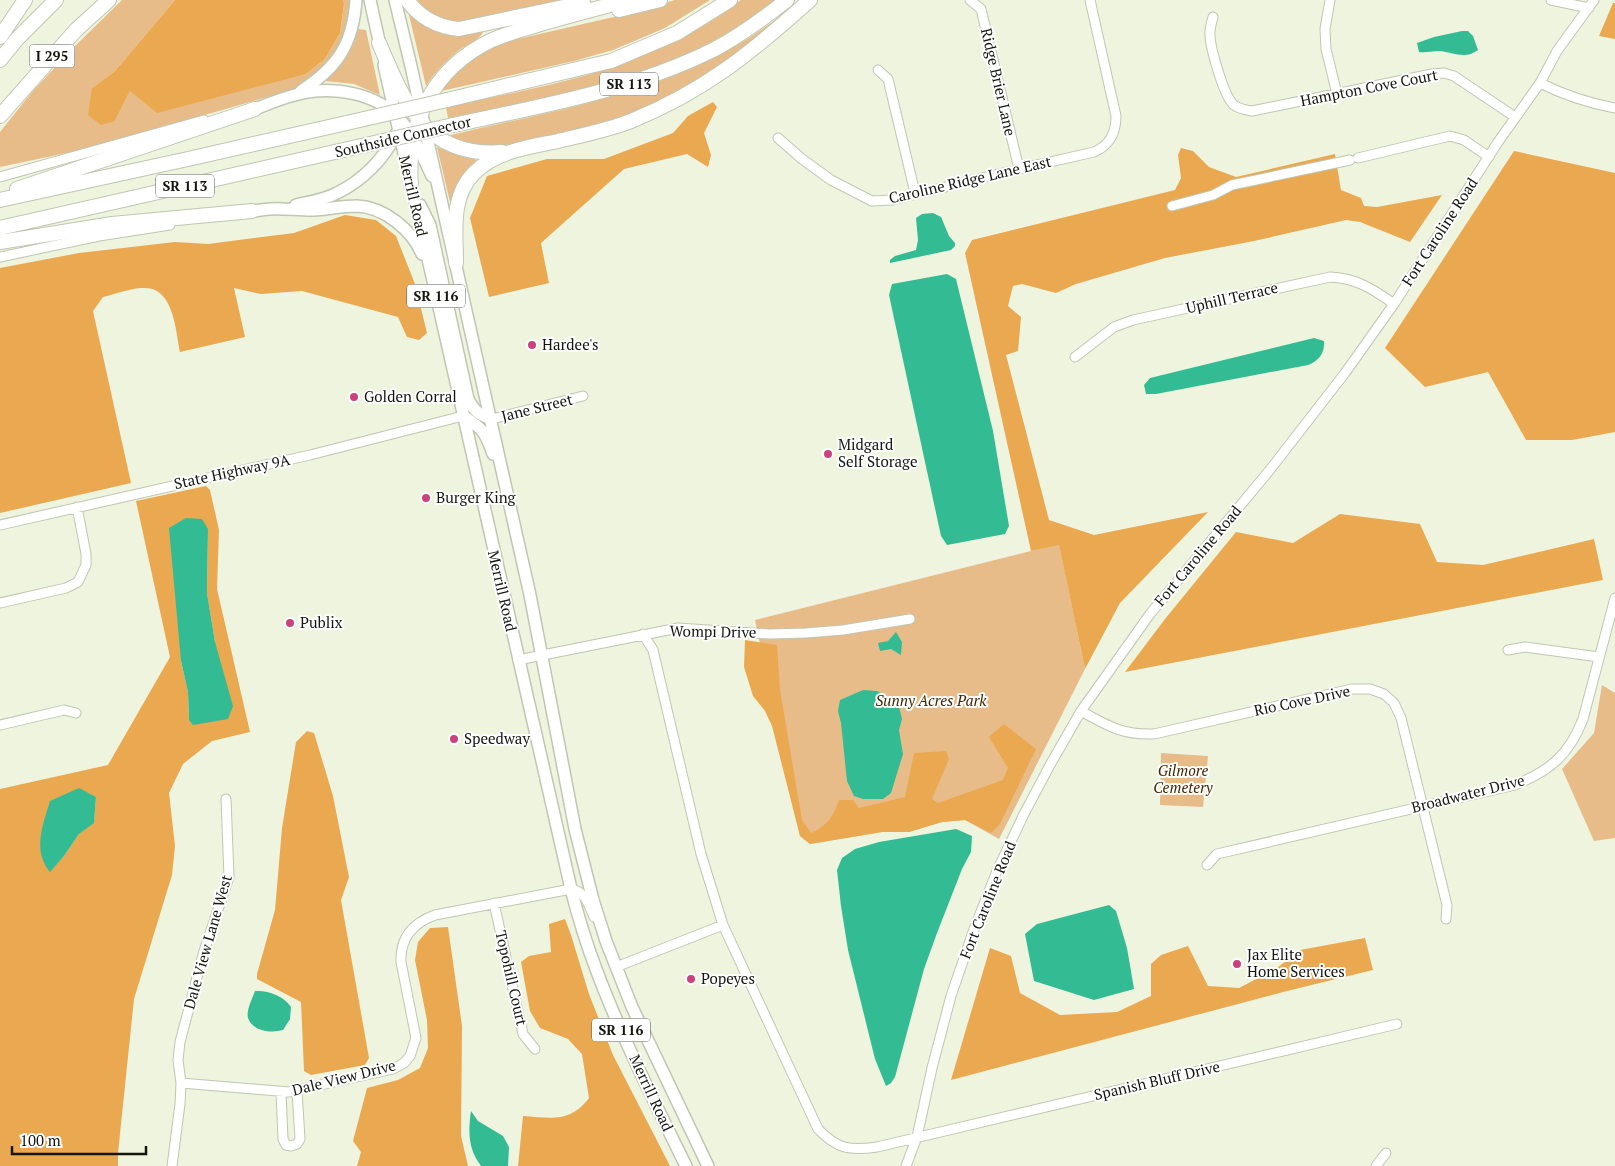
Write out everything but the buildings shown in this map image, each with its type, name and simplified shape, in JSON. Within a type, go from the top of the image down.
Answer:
[{"type":"highway","points":[[0,37],[25,0]]},
{"type":"highway","name":"I 295","points":[[0,60],[17,39],[56,0]]},
{"type":"highway","name":"I 295","points":[[0,116],[76,30],[109,0]]},
{"type":"highway","points":[[407,0],[412,8],[425,19],[438,25],[459,29],[596,0]]},
{"type":"highway","points":[[411,185],[410,154],[418,116],[432,92],[451,68],[492,40],[552,20],[630,0]]},
{"type":"highway","points":[[492,40],[660,0]]},
{"type":"highway","name":"Southside Connector","points":[[0,199],[188,159],[611,61],[677,32],[730,0]]},
{"type":"highway","name":"Southside Connector","points":[[0,228],[618,87],[658,74],[716,48],[754,25],[787,0]]},
{"type":"highway","points":[[379,43],[401,94],[418,116],[444,141],[463,148],[490,153],[511,152],[614,127],[676,100],[727,70],[767,39],[810,0]]},
{"type":"highway","points":[[0,199],[17,188],[255,109]]},
{"type":"highway","points":[[456,263],[456,208],[464,187],[481,166],[511,152]]},
{"type":"highway","points":[[0,242],[112,224],[252,211]]},
{"type":"main road","points":[[296,94],[323,76],[340,55],[354,23],[356,0]]},
{"type":"main road","name":"Merrill Road","points":[[370,0],[399,121],[411,185],[571,889],[586,942],[607,998],[686,1166]]},
{"type":"main road","name":"Merrill Road","points":[[395,0],[410,62],[418,116],[441,197],[492,419],[543,656],[576,829],[593,900],[616,967],[652,1052],[708,1166]]},
{"type":"main road","points":[[255,109],[296,94],[318,90],[353,94],[382,104],[413,136],[441,197]]},
{"type":"main road","points":[[399,121],[418,116]]},
{"type":"main road","points":[[252,211],[282,208],[328,197],[353,184],[370,170],[386,152],[399,121]]},
{"type":"main road","points":[[411,185],[430,225],[468,399],[473,409],[480,415],[492,419]]},
{"type":"main road","points":[[282,208],[312,210],[358,206],[389,217],[400,225],[418,244],[433,282]]},
{"type":"main road","points":[[463,416],[481,427],[489,442],[516,530]]},
{"type":"street","name":"Ridge Brier Lane","points":[[970,0],[981,9],[1018,168]]},
{"type":"street","name":"Caroline Ridge Lane East","points":[[778,138],[830,180],[872,201],[892,200],[1018,168],[1094,152],[1103,148],[1113,135],[1116,126],[1116,116],[1090,0]]},
{"type":"street","points":[[1330,0],[1325,29],[1326,49],[1337,94]]},
{"type":"street","points":[[1551,0],[1589,8]]},
{"type":"street","name":"Fort Caroline Road","points":[[906,1166],[917,1137],[932,1068],[949,1005],[973,932],[997,871],[1024,814],[1081,711],[1150,614],[1274,464],[1345,373],[1394,304],[1515,117],[1540,83],[1557,51],[1594,0]]},
{"type":"street","name":"Hampton Cove Court","points":[[1213,16],[1210,33],[1223,90],[1228,100],[1235,107],[1252,111],[1444,73],[1454,76],[1515,117]]},
{"type":"street","points":[[878,70],[888,79],[915,193]]},
{"type":"street","points":[[1540,83],[1594,104],[1615,108]]},
{"type":"street","points":[[0,177],[191,123],[255,109]]},
{"type":"street","points":[[1172,206],[1213,195],[1232,186],[1450,136],[1464,140],[1489,157]]},
{"type":"street","points":[[0,256],[99,236],[252,211]]},
{"type":"street","name":"Uphill Terrace","points":[[1075,357],[1114,328],[1133,320],[1330,277],[1342,277],[1360,282],[1394,304]]},
{"type":"street","name":"Jane Street","points":[[492,419],[583,396]]},
{"type":"street","name":"State Highway 9A","points":[[0,525],[310,455],[463,416]]},
{"type":"street","points":[[0,603],[66,588],[78,582],[86,565],[86,554],[77,507]]},
{"type":"street","name":"Broadwater Drive","points":[[1207,865],[1218,854],[1515,785],[1534,777],[1551,766],[1566,751],[1576,737],[1590,697],[1615,598]]},
{"type":"street","name":"Wompi Drive","points":[[518,660],[678,628],[769,634],[806,633],[843,630],[910,619]]},
{"type":"street","name":"Spanish Bluff Drive","points":[[643,634],[654,650],[701,854],[723,925],[818,1129],[826,1138],[839,1146],[858,1150],[1397,1024]]},
{"type":"street","points":[[1508,650],[1525,647],[1599,658]]},
{"type":"street","name":"Rio Cove Drive","points":[[1081,711],[1117,730],[1135,734],[1154,734],[1352,689],[1370,689],[1384,694],[1394,703],[1401,718],[1447,905],[1446,919]]},
{"type":"street","points":[[0,724],[64,710],[76,713]]},
{"type":"street","name":"Dale View Lane West","points":[[172,1166],[180,1104],[181,1083],[178,1060],[180,1042],[204,951],[228,877],[226,799]]},
{"type":"street","points":[[571,889],[579,891],[584,896],[606,941]]},
{"type":"street","name":"Dale View Drive","points":[[181,1083],[281,1092],[297,1091],[393,1069],[404,1063],[410,1056],[416,1038],[400,953],[406,936],[417,923],[425,919],[571,889]]},
{"type":"street","name":"Topohill Court","points":[[494,904],[523,1034],[534,1050]]},
{"type":"street","points":[[616,967],[723,925]]},
{"type":"street","points":[[281,1092],[283,1139],[286,1144],[291,1146],[297,1144],[300,1139],[297,1091]]},
{"type":"street","points":[[1376,1166],[1386,1153]]},
{"type":"green space","points":[[122,0],[175,0],[115,71],[92,88],[115,121],[130,91],[306,74],[325,59],[340,33],[343,0],[351,0],[347,31],[337,52],[318,73],[295,89],[90,148],[0,167],[0,132],[32,92]]},
{"type":"green space","points":[[417,0],[578,0],[467,23],[446,21],[428,13]]},
{"type":"green space","points":[[675,0],[710,0],[665,28],[613,50],[574,61],[437,92],[453,74],[475,56],[499,43],[627,14]]},
{"type":"green space","points":[[741,0],[776,0],[747,21],[716,39],[666,63],[636,74],[574,92],[448,118],[446,107],[558,83],[639,57],[684,35]]},
{"type":"green space","points":[[412,12],[483,31],[479,38],[458,51],[445,63],[426,86],[409,15]]},
{"type":"green space","points":[[783,14],[784,16],[753,44],[684,89],[607,123],[500,147],[469,144],[447,136],[579,105],[664,79],[705,62],[745,40]]},
{"type":"green space","points":[[358,29],[366,30],[380,95],[354,84],[325,81],[344,57]]},
{"type":"green space","points":[[437,147],[477,160],[462,176],[450,202]]},
{"type":"green space","name":"Sunny Acres Park","points":[[1059,544],[1085,669],[999,839],[965,820],[942,822],[909,832],[882,832],[810,844],[800,836],[755,620]]},
{"type":"green space","points":[[1602,685],[1615,693],[1615,838],[1594,841],[1562,769],[1594,733]]},
{"type":"green space","name":"Gilmore Cemetery","points":[[1161,753],[1208,756],[1203,807],[1160,805]]},
{"type":"shaded area","points":[[175,0],[343,0],[344,4],[340,33],[325,59],[306,74],[157,113],[130,91],[115,121],[101,125],[88,115],[92,88],[115,71]]},
{"type":"shaded area","points":[[1613,3],[1615,3],[1615,39],[1599,36]]},
{"type":"shaded area","points":[[1468,31],[1473,36],[1478,50],[1468,55],[1439,51],[1419,52],[1417,43]]},
{"type":"shaded area","points":[[713,102],[717,107],[704,133],[711,155],[708,167],[687,154],[624,169],[541,243],[549,283],[489,297],[470,218],[487,176],[547,159],[604,159],[673,133],[688,116]]},
{"type":"shaded area","points":[[1181,148],[1193,151],[1209,167],[1236,177],[1335,154],[1341,190],[1361,198],[1364,206],[1377,207],[1442,195],[1410,242],[1360,222],[1346,220],[1254,241],[1165,258],[1076,284],[1056,293],[1022,284],[1013,286],[1008,306],[1021,317],[1018,351],[1006,355],[1049,520],[1094,535],[1208,512],[1120,603],[1085,669],[1059,545],[1031,551],[965,253],[972,240],[1175,190],[1181,178],[1178,155]]},
{"type":"shaded area","points":[[1514,151],[1615,173],[1615,432],[1572,440],[1526,440],[1488,372],[1425,387],[1385,348]]},
{"type":"shaded area","points":[[933,213],[941,217],[955,246],[951,250],[890,263],[890,260],[895,256],[916,250],[918,240],[916,218],[922,214]]},
{"type":"shaded area","points":[[345,215],[376,220],[396,236],[415,284],[427,333],[419,340],[407,337],[398,317],[302,291],[261,294],[234,288],[245,337],[180,352],[175,323],[168,303],[155,290],[141,288],[103,297],[93,311],[131,483],[0,513],[0,268],[79,253],[175,242],[208,244],[294,233]]},
{"type":"shaded area","points":[[947,274],[956,279],[993,431],[1009,526],[1005,534],[947,545],[941,536],[889,295],[892,284]]},
{"type":"shaded area","points":[[1314,338],[1324,341],[1323,349],[1318,359],[1308,365],[1156,394],[1146,394],[1144,385],[1150,378]]},
{"type":"shaded area","points":[[206,486],[210,490],[219,530],[217,589],[250,732],[212,741],[183,764],[169,793],[175,846],[172,875],[134,999],[118,1166],[0,1166],[0,789],[108,765],[170,657],[136,501]],"holes":[[[208,529],[207,593],[215,642],[189,720],[188,692],[181,661]],[[96,797],[94,822],[79,834],[64,856],[50,871]]]},
{"type":"shaded area","points":[[1340,514],[1420,524],[1437,562],[1483,565],[1594,539],[1603,580],[1125,672],[1165,619],[1236,532],[1293,543]]},
{"type":"shaded area","points":[[186,518],[202,519],[208,529],[207,593],[215,642],[233,706],[228,719],[193,725],[189,720],[188,692],[181,661],[169,528]]},
{"type":"shaded area","points":[[896,632],[902,642],[901,655],[891,649],[880,651],[878,643],[888,641]]},
{"type":"shaded area","points":[[745,640],[777,645],[780,690],[802,820],[811,833],[822,827],[829,820],[839,800],[853,800],[859,808],[905,797],[914,753],[946,751],[949,759],[932,799],[938,803],[1003,780],[1008,768],[989,737],[1004,724],[1036,749],[1000,824],[991,833],[965,820],[942,822],[909,832],[882,832],[810,844],[800,836],[772,726],[765,711],[753,696],[744,667]]},
{"type":"shaded area","points":[[863,690],[877,691],[898,702],[902,719],[899,730],[903,754],[891,793],[883,799],[863,799],[854,796],[847,781],[838,711],[840,700]]},
{"type":"shaded area","points":[[307,731],[314,733],[333,796],[349,877],[341,900],[369,1058],[365,1065],[311,1075],[304,1071],[301,1002],[257,979],[275,910],[282,828],[296,742]]},
{"type":"shaded area","points":[[79,788],[96,797],[94,823],[79,834],[50,872],[41,855],[40,846],[42,828],[50,801]]},
{"type":"shaded area","points":[[956,829],[972,836],[971,852],[962,869],[924,969],[895,1077],[886,1086],[875,1059],[848,950],[837,870],[842,858],[855,849],[879,842]]},
{"type":"shaded area","points":[[1109,905],[1116,911],[1127,948],[1134,989],[1094,1000],[1034,981],[1025,934],[1037,924]]},
{"type":"shaded area","points":[[565,919],[589,994],[613,1055],[670,1166],[518,1166],[523,1116],[551,1118],[567,1115],[575,1112],[589,1098],[582,1054],[568,1039],[540,1028],[530,1011],[521,962],[529,956],[551,952],[549,924]]},
{"type":"shaded area","points":[[448,927],[462,1026],[461,1136],[468,1166],[357,1166],[361,1152],[353,1141],[367,1088],[398,1080],[420,1068],[428,1048],[427,1020],[415,960],[418,942],[430,928]]},
{"type":"shaded area","points":[[1365,938],[1373,970],[951,1080],[990,948],[1011,956],[1020,993],[1060,1015],[1117,1012],[1151,996],[1151,964],[1161,955],[1188,946],[1208,986],[1239,988],[1277,968],[1300,950]]},
{"type":"shaded area","points":[[255,991],[275,994],[291,1007],[290,1019],[283,1030],[258,1029],[250,1023],[248,1012]]},
{"type":"shaded area","points":[[471,1111],[478,1121],[503,1136],[509,1147],[508,1166],[481,1166],[471,1147],[469,1126]]},
{"type":"place","name":"Hardee's","points":[[532,345]]},
{"type":"place","name":"Golden Corral","points":[[354,397]]},
{"type":"place","name":"Midgard Self Storage","points":[[828,454]]},
{"type":"place","name":"Burger King","points":[[426,498]]},
{"type":"place","name":"Publix","points":[[290,623]]},
{"type":"place","name":"Speedway","points":[[454,739]]},
{"type":"place","name":"Jax Elite Home Services","points":[[1237,964]]},
{"type":"place","name":"Popeyes","points":[[691,979]]}]
